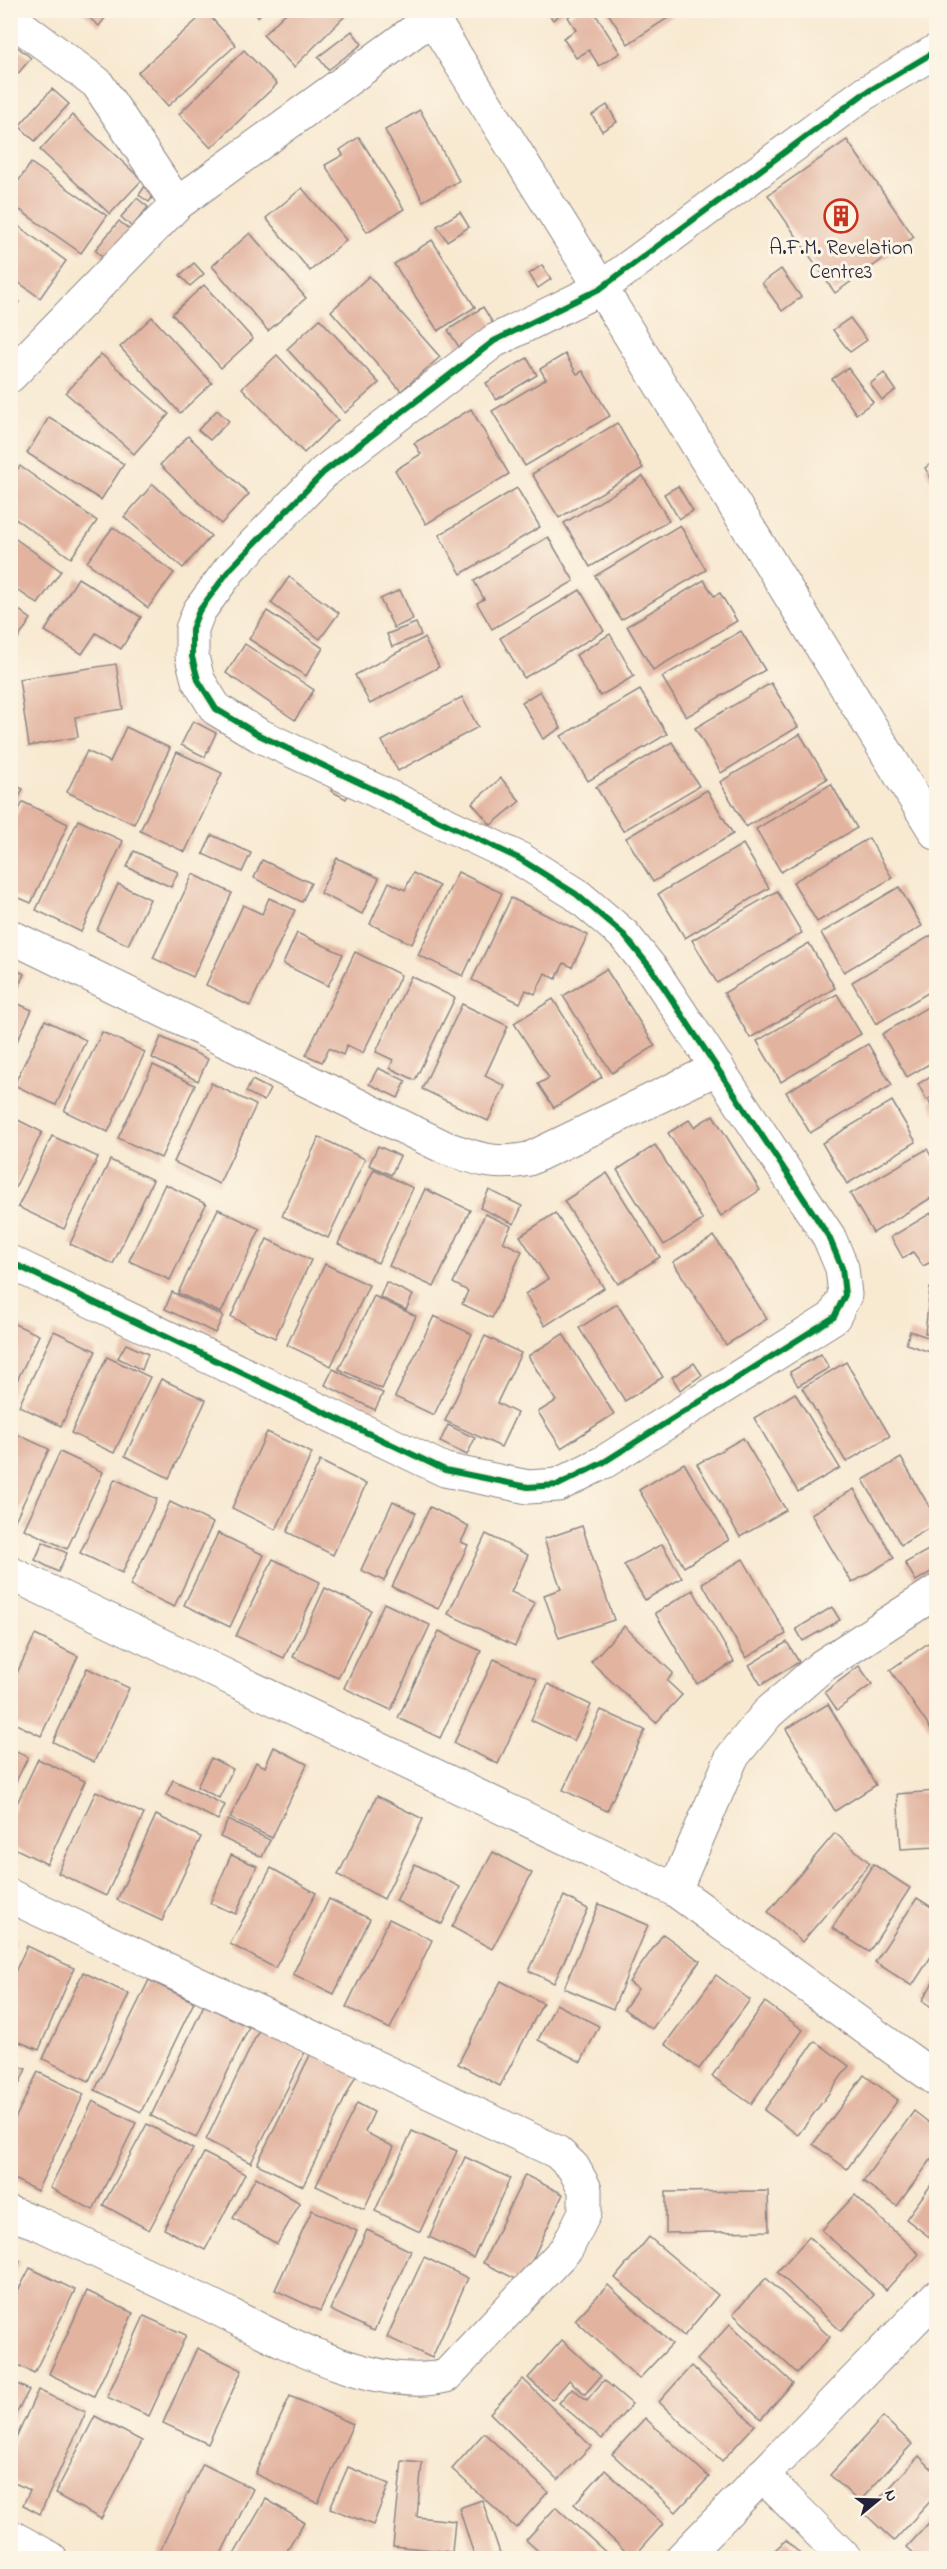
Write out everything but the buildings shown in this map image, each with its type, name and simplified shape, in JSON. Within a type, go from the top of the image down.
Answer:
[{"type":"street","points":[[10,376],[177,204],[429,14],[601,288],[936,833]]},
{"type":"street","points":[[10,18],[97,83],[177,204]]},
{"type":"street","points":[[10,1262],[445,1470],[528,1487],[558,1485],[604,1462],[834,1317],[845,1295],[842,1268],[829,1237],[718,1068],[646,962],[624,935],[576,894],[520,860],[259,735],[216,709],[198,680],[192,657],[192,629],[199,611],[230,569],[324,472],[494,340],[601,288],[862,95],[936,51]]},
{"type":"street","points":[[10,936],[446,1148],[486,1162],[508,1164],[529,1159],[718,1068]]},
{"type":"street","points":[[10,1573],[675,1890],[936,2079]]},
{"type":"street","points":[[675,1890],[732,1757],[768,1713],[822,1666],[936,1592]]},
{"type":"street","points":[[10,1896],[557,2152],[573,2167],[585,2189],[585,2212],[567,2248],[446,2376],[428,2380],[386,2376],[324,2359],[40,2224],[10,2213]]},
{"type":"street","points":[[682,2559],[936,2297]]},
{"type":"street","points":[[762,2475],[845,2559]]},
{"type":"street","points":[[10,2536],[50,2559]]},
{"type":"cycle path","points":[[10,1262],[445,1470],[528,1487],[558,1485],[604,1462],[834,1317],[845,1295],[842,1268],[829,1237],[653,971],[624,935],[576,894],[520,859],[259,735],[216,709],[198,680],[192,657],[192,629],[199,611],[230,569],[324,472],[494,341],[601,288],[862,95],[936,51]]},
{"type":"place","name":"A.F.M. Revelation Centre3","points":[[841,216]]}]
